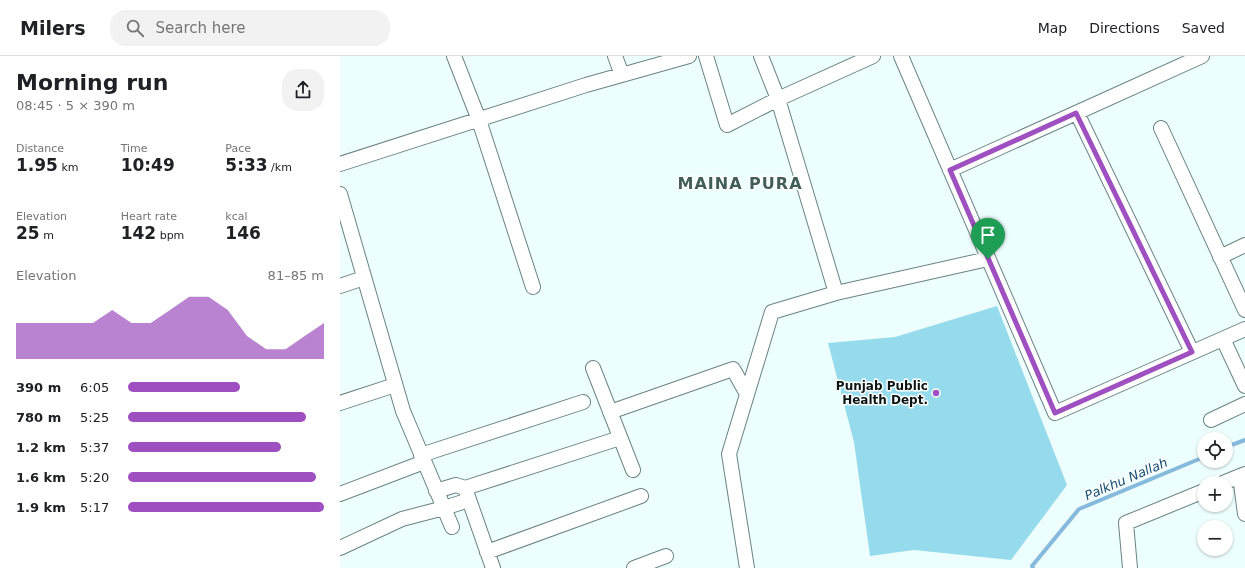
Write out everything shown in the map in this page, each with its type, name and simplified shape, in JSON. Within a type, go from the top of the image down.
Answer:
[{"type":"street","points":[[454,56],[478,120],[533,287]]},
{"type":"street","points":[[615,56],[622,75]]},
{"type":"street","points":[[340,164],[622,75],[689,56]]},
{"type":"street","points":[[706,56],[727,125],[778,99],[871,56]]},
{"type":"street","points":[[761,56],[778,99],[836,293]]},
{"type":"street","points":[[900,56],[1055,413],[1245,329]]},
{"type":"street","points":[[950,170],[1202,56]]},
{"type":"street","points":[[1076,113],[1192,352]]},
{"type":"street","points":[[1161,128],[1245,310]]},
{"type":"street","points":[[340,194],[403,411],[452,528]]},
{"type":"street","points":[[1220,257],[1245,245]]},
{"type":"street","points":[[747,568],[729,454],[772,312],[836,293],[988,259]]},
{"type":"street","points":[[340,286],[364,278]]},
{"type":"street","points":[[1223,339],[1245,386]]},
{"type":"street","points":[[593,368],[633,470]]},
{"type":"street","points":[[610,412],[733,369],[747,394]]},
{"type":"street","points":[[340,403],[395,385]]},
{"type":"street","points":[[340,494],[423,459],[583,402]]},
{"type":"street","points":[[1212,420],[1245,404]]},
{"type":"street","points":[[340,548],[402,519],[444,508],[467,494],[620,438]]},
{"type":"street","points":[[1233,479],[1243,475],[1245,514]]},
{"type":"street","points":[[436,491],[456,485],[467,494],[493,568]]},
{"type":"street","points":[[1130,568],[1126,523],[1197,494]]},
{"type":"street","points":[[487,552],[641,496]]},
{"type":"street","points":[[634,568],[666,556]]},
{"type":"building","name":"Punjab Public Health Dept.","points":[[997,306],[1067,485],[1011,560],[914,550],[870,556],[854,442],[828,343],[895,337]]},
{"type":"waterway","name":"Palkhu Nallah","points":[[1233,444],[1245,440]]},
{"type":"waterway","name":"Palkhu Nallah","points":[[1033,568],[1032,566],[1079,509],[1197,460]]},
{"type":"place","name":"Punjab Public Health Dept.","points":[[936,393]]},
{"type":"district","name":"MAINA PURA","points":[[740,183]]},
{"type":"route","points":[[1076,113],[1192,352],[1055,413],[988,259],[950,170],[1076,113]]}]
